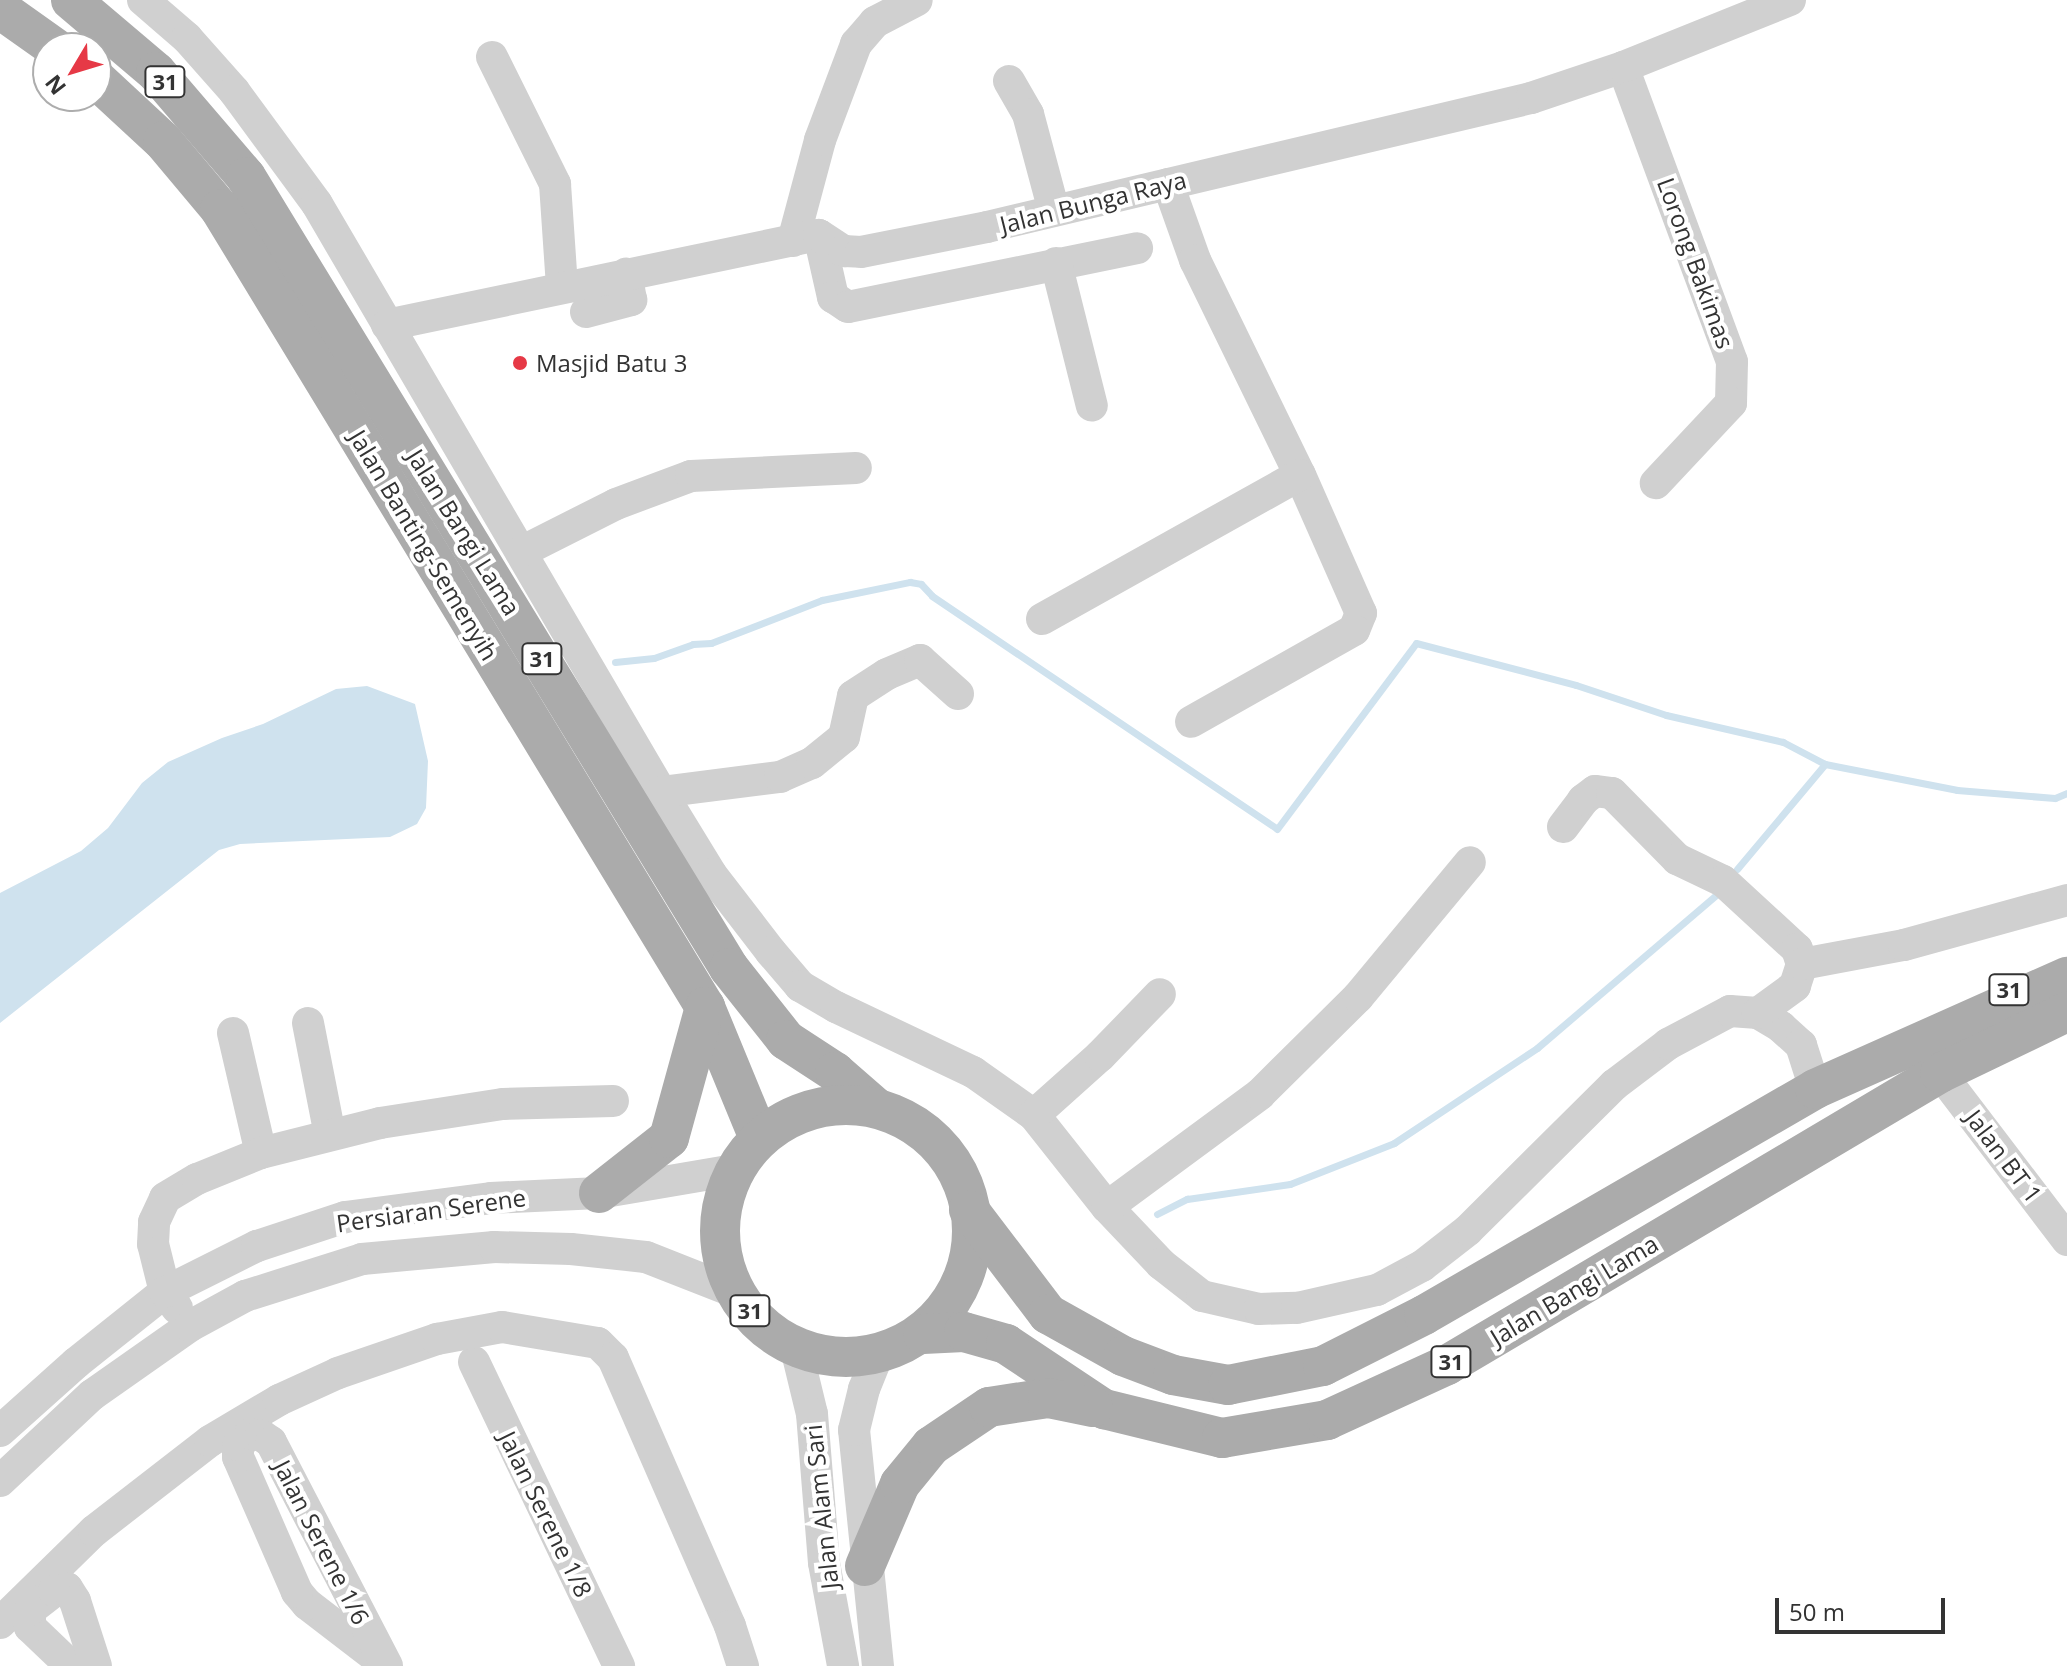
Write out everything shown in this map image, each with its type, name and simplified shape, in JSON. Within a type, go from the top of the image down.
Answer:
[{"type":"main road","name":"Jalan Bangi Lama","points":[[71,0],[156,72],[246,177],[729,968],[786,1040],[835,1072],[875,1107],[913,1124],[945,1152],[965,1189],[973,1231],[966,1272],[950,1304],[923,1334]]},
{"type":"main road","points":[[0,9],[32,32]]},
{"type":"main road","name":"Jalan Banting-Semenyih","points":[[112,94],[163,141],[220,209],[705,1007],[759,1138]]},
{"type":"main road","name":"Jalan Bangi Lama","points":[[1954,1028],[2031,976],[2067,957]]},
{"type":"main road","name":"Jalan Bangi Lama","points":[[969,1210],[1048,1314],[1123,1356],[1173,1375],[1228,1385],[1323,1366],[1424,1315],[1815,1089],[2067,977]]},
{"type":"main road","points":[[599,1193],[669,1138],[705,1007]]},
{"type":"main road","name":"Jalan Bangi Lama","points":[[875,1107],[833,1105],[792,1115],[759,1138],[734,1170],[720,1211],[721,1252],[735,1292],[761,1325],[796,1348],[837,1358],[878,1354],[923,1334],[964,1332],[1006,1344],[1104,1409],[1222,1438],[1327,1420],[1447,1365],[1940,1073],[2067,1012]]},
{"type":"main road","points":[[865,1566],[900,1484],[931,1446],[989,1407],[1048,1398],[1104,1409]]},
{"type":"street","points":[[143,0],[187,38],[243,103],[317,204],[711,874],[800,986],[836,1007],[973,1072],[1034,1115],[1107,1207],[1161,1264],[1202,1296],[1259,1309],[1297,1308],[1377,1290],[1422,1266],[1468,1230],[1614,1085],[1668,1044],[1730,1011],[1758,1013],[1801,1045],[1815,1089]]},
{"type":"street","points":[[917,0],[875,22],[856,44],[820,140],[806,238],[833,297],[848,307],[1137,248]]},
{"type":"street","name":"Jalan Bunga Raya","points":[[806,238],[844,251],[861,252],[1054,211],[1531,98],[1623,67],[1790,0]]},
{"type":"street","points":[[492,57],[555,184],[562,286]]},
{"type":"street","name":"Lorong Bakimas","points":[[1623,67],[1732,362],[1731,403],[1656,483]]},
{"type":"street","points":[[1009,81],[1028,114],[1054,211]]},
{"type":"street","points":[[1168,184],[1195,260],[1300,475],[1361,613],[1354,630],[1191,722]]},
{"type":"street","points":[[387,325],[562,286],[806,238]]},
{"type":"street","points":[[1056,263],[1092,406]]},
{"type":"street","points":[[586,312],[631,300],[626,273]]},
{"type":"street","points":[[521,552],[616,504],[691,476],[856,468]]},
{"type":"street","points":[[1042,619],[1300,475]]},
{"type":"street","points":[[661,792],[780,777],[812,763],[844,737],[853,696],[887,674],[920,660],[958,694]]},
{"type":"street","points":[[1563,827],[1583,800],[1595,791],[1612,793],[1677,859],[1723,881],[1797,949],[1802,964],[1795,986],[1758,1013]]},
{"type":"street","points":[[1107,1207],[1260,1094],[1358,997],[1470,862]]},
{"type":"street","points":[[1802,964],[1904,945],[2067,900]]},
{"type":"street","points":[[1034,1115],[1100,1056],[1160,994]]},
{"type":"street","points":[[308,1023],[330,1135]]},
{"type":"street","points":[[233,1033],[261,1153]]},
{"type":"street","name":"Jalan BT 1","points":[[1940,1073],[2067,1240]]},
{"type":"street","points":[[190,1326],[165,1292],[153,1244],[154,1222],[165,1198],[197,1179],[261,1153],[380,1123],[503,1104],[613,1101]]},
{"type":"street","name":"Persiaran Serene","points":[[0,1431],[76,1363],[165,1292],[257,1246],[345,1217],[491,1198],[599,1193],[734,1170]]},
{"type":"street","name":"Persiaran Serene","points":[[0,1481],[92,1395],[190,1326],[245,1296],[362,1259],[494,1247],[646,1257],[735,1292]]},
{"type":"street","points":[[0,1623],[94,1531],[210,1441],[279,1400],[338,1373],[437,1339],[502,1327],[598,1343],[613,1358],[730,1626],[743,1666]]},
{"type":"street","name":"Jalan Alam Sari","points":[[796,1348],[812,1414],[824,1563],[843,1666]]},
{"type":"street","name":"Jalan Alam Sari","points":[[878,1354],[864,1389],[854,1430],[865,1566],[878,1666]]},
{"type":"street","name":"Jalan Serene 1/8","points":[[474,1362],[614,1664]]},
{"type":"street","name":"Jalan Serene 1/6","points":[[250,1434],[261,1435],[271,1442],[386,1665],[307,1604],[297,1592],[238,1457],[238,1445],[250,1434]]},
{"type":"street","points":[[71,1666],[30,1627],[30,1610],[54,1591],[67,1588],[75,1601],[96,1666]]},
{"type":"water","points":[[367,686],[415,704],[428,761],[426,808],[417,824],[390,837],[240,844],[219,850],[0,1023],[0,893],[81,851],[108,828],[142,783],[168,762],[263,724],[336,689]]},
{"type":"waterway","points":[[615,662],[654,658],[693,644],[711,643],[822,600],[910,582],[921,584],[932,596],[1277,829],[1416,643],[1576,685],[1666,715],[1783,742],[1825,764],[1957,790],[2055,798],[2067,793]]},
{"type":"waterway","points":[[1737,869],[1825,764]]},
{"type":"waterway","points":[[1157,1214],[1187,1199],[1290,1184],[1394,1143],[1537,1048],[1722,890]]},
{"type":"place","name":"Masjid Batu 3","points":[[520,363]]}]
